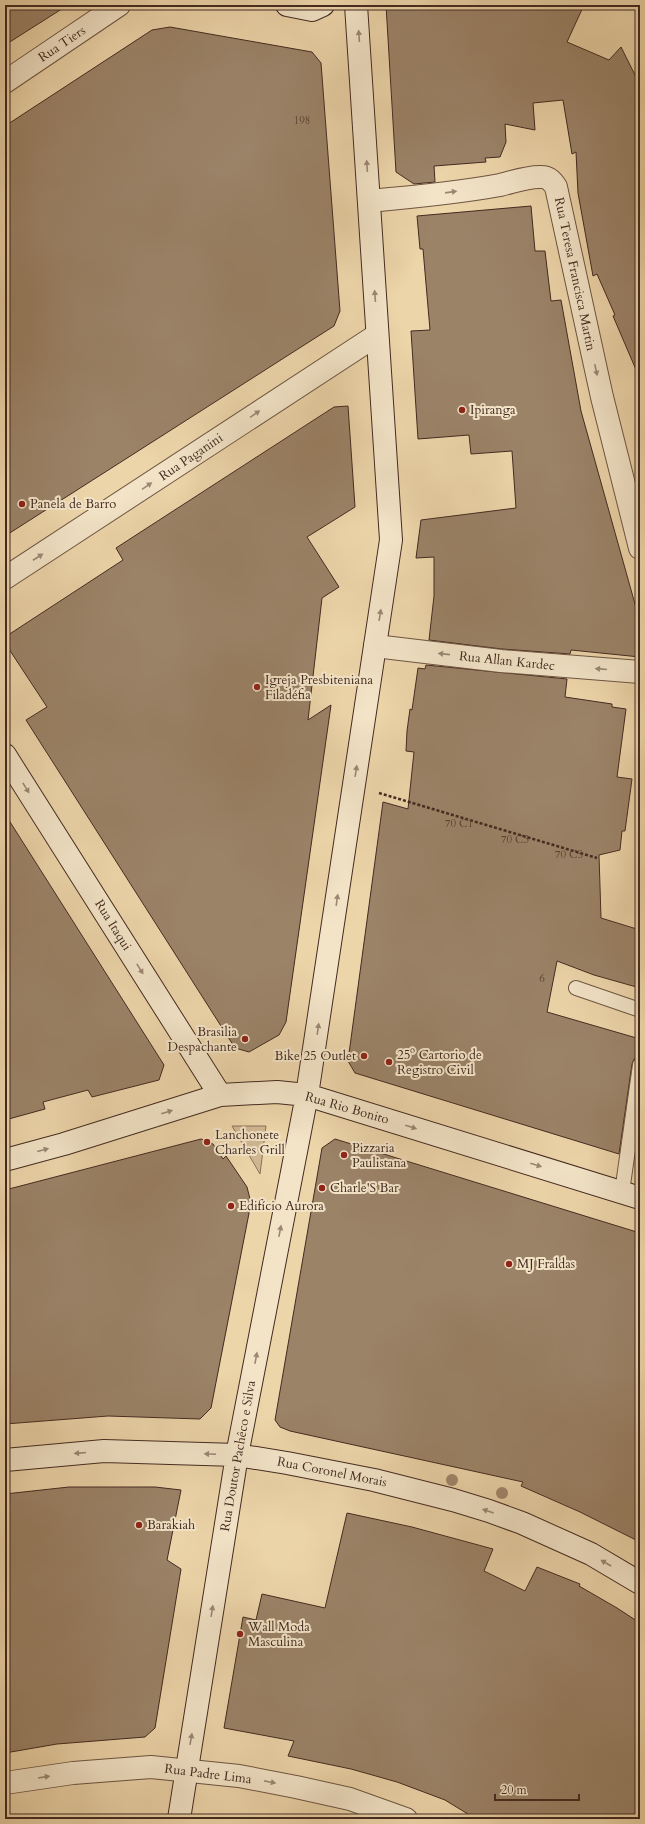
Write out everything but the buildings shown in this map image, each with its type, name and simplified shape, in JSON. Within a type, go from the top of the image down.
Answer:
[{"type":"street","name":"Rua Tiers","points":[[5,82],[119,5]]},
{"type":"street","points":[[287,5],[312,10],[323,5]]},
{"type":"street","name":"Rua Doutor Pachêco e Silva","points":[[179,1819],[237,1455],[307,1095],[391,540],[356,5]]},
{"type":"street","name":"Rua Teresa Francisca Martin","points":[[369,201],[413,197],[500,185],[536,177],[544,177],[552,181],[556,187],[602,397],[640,548]]},
{"type":"street","name":"Rua Paganini","points":[[5,578],[377,335]]},
{"type":"street","name":"Rua Allan Kardec","points":[[375,646],[501,661],[640,672]]},
{"type":"street","name":"Rua Itaqui","points":[[5,755],[220,1095]]},
{"type":"street","name":"Rua Rio Bonito","points":[[5,1160],[64,1144],[220,1095],[276,1092],[307,1095],[631,1195]]},
{"type":"street","name":"Rua Coronel Morais","points":[[5,1460],[104,1451],[237,1455],[374,1480],[453,1500],[522,1523],[591,1554],[640,1583]]},
{"type":"street","name":"Rua Padre Lima","points":[[5,1783],[73,1773],[151,1768],[186,1771],[239,1776],[296,1787],[350,1799],[406,1819]]},
{"type":"lane","points":[[576,988],[640,1010]]},
{"type":"lane","points":[[631,1195],[640,1065]]},
{"type":"path","points":[[354,786],[597,858]]},
{"type":"shaded area","points":[[232,1126],[266,1126],[260,1174]]},
{"type":"place","name":"Ipiranga","points":[[462,410]]},
{"type":"place","name":"Panela de Barro","points":[[22,504]]},
{"type":"place","name":"Igreja Presbiteniana Filadéfia","points":[[257,687]]},
{"type":"place","name":"Brasilia Despachante","points":[[245,1039]]},
{"type":"place","name":"Bike 25 Outlet","points":[[364,1056]]},
{"type":"place","name":"25º Cartorio de Registro Civil","points":[[389,1062]]},
{"type":"place","name":"Lanchonete Charles Grill","points":[[207,1142]]},
{"type":"place","name":"Pizzaria Paulistana","points":[[344,1155]]},
{"type":"place","name":"Charle'S Bar","points":[[322,1188]]},
{"type":"place","name":"Edifício Aurora","points":[[231,1206]]},
{"type":"place","name":"MJ Fraldas","points":[[509,1264]]},
{"type":"place","name":"Barakiah","points":[[139,1525]]},
{"type":"place","name":"Wall Moda Masculina","points":[[240,1634]]}]
